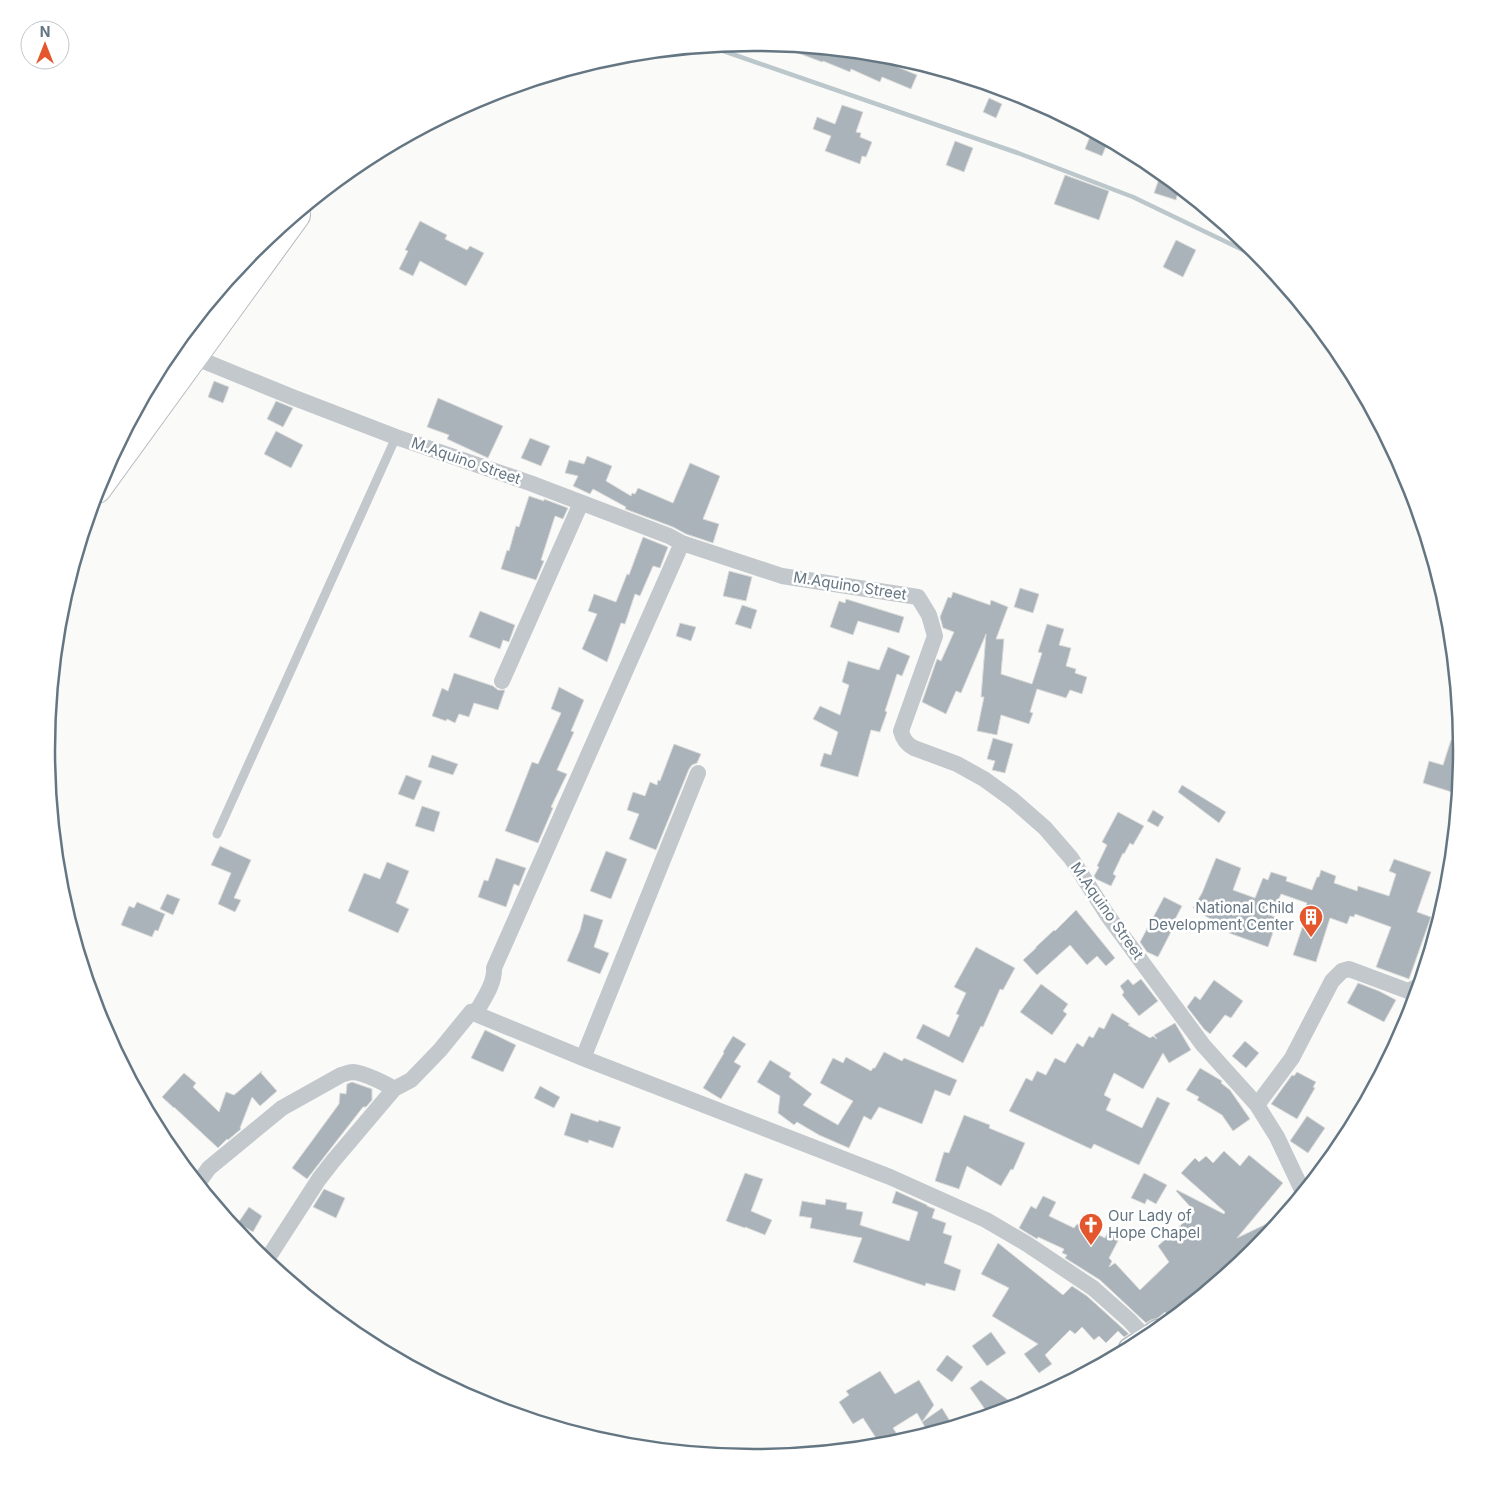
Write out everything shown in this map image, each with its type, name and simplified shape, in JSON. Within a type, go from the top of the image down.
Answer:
[{"type":"highway","points":[[128,438],[183,352],[270,247]]},
{"type":"street","name":"M.Aquino Street","points":[[183,352],[396,437],[530,483],[669,536],[682,543],[782,576],[918,597],[929,615],[935,636],[901,731],[902,738],[908,745],[957,764],[984,779],[1013,800],[1045,828],[1071,858],[1108,916],[1204,1045],[1257,1106],[1277,1137],[1300,1187]]},
{"type":"street","points":[[502,680],[581,504]]},
{"type":"street","points":[[270,1255],[319,1179],[394,1089],[411,1080],[440,1050],[472,1012],[477,1011],[494,975],[494,968],[682,543]]},
{"type":"street","points":[[583,1058],[698,773]]},
{"type":"street","points":[[1257,1106],[1292,1058],[1332,981],[1342,971],[1349,969],[1408,991],[1410,990]]},
{"type":"street","points":[[472,1012],[583,1058],[890,1178],[986,1220],[1027,1244],[1093,1288],[1129,1320],[1140,1333]]},
{"type":"street","points":[[201,1179],[209,1168],[282,1108],[341,1075],[351,1072],[360,1074],[394,1089]]},
{"type":"lane","points":[[217,834],[396,437]]},
{"type":"building","points":[[798,53],[845,57],[890,65],[917,75],[911,89],[882,77],[880,82],[851,69],[850,72]]},
{"type":"building","points":[[989,98],[1002,104],[996,118],[983,112]]},
{"type":"building","points":[[842,105],[863,112],[856,132],[861,133],[860,137],[872,142],[866,157],[862,156],[860,164],[825,151],[831,136],[813,129],[817,117],[835,124]]},
{"type":"building","points":[[1090,137],[1106,146],[1102,156],[1085,149]]},
{"type":"building","points":[[955,141],[973,148],[964,172],[946,165]]},
{"type":"building","points":[[1065,175],[1109,191],[1099,220],[1054,204]]},
{"type":"building","points":[[1158,181],[1177,194],[1176,200],[1154,193]]},
{"type":"building","points":[[420,221],[447,235],[445,239],[467,250],[470,246],[484,253],[466,286],[420,261],[413,276],[399,269],[408,251],[405,250]]},
{"type":"building","points":[[1176,240],[1196,250],[1183,277],[1163,267]]},
{"type":"building","points":[[214,381],[229,387],[223,403],[208,397]]},
{"type":"building","points":[[438,398],[503,426],[488,458],[447,439],[449,435],[427,427]]},
{"type":"building","points":[[276,401],[293,408],[283,427],[267,419]]},
{"type":"building","points":[[276,431],[303,445],[291,468],[264,454]]},
{"type":"building","points":[[530,438],[550,446],[541,466],[521,458]]},
{"type":"building","points":[[587,456],[612,466],[606,481],[631,496],[632,493],[635,494],[638,488],[673,503],[690,463],[720,476],[703,519],[719,524],[713,543],[625,509],[626,507],[593,489],[590,494],[573,486],[578,476],[565,473],[569,460],[584,464]]},
{"type":"building","points":[[529,496],[544,501],[544,499],[568,508],[563,519],[555,516],[541,560],[544,561],[536,580],[501,569],[507,550],[509,551],[516,526],[519,527]]},
{"type":"building","points":[[643,537],[668,547],[660,568],[653,566],[640,596],[635,594],[625,624],[621,623],[607,662],[582,649],[597,614],[588,611],[594,594],[616,602],[627,574],[629,575]]},
{"type":"building","points":[[729,571],[752,577],[746,601],[723,596]]},
{"type":"building","points":[[1020,588],[1039,594],[1033,613],[1014,607]]},
{"type":"building","points":[[953,592],[990,605],[991,600],[1008,607],[996,639],[1004,639],[1001,674],[1032,684],[1042,653],[1038,652],[1047,624],[1064,629],[1059,645],[1071,648],[1066,666],[1076,669],[1075,673],[1087,677],[1082,694],[1070,690],[1066,698],[1037,689],[1030,712],[1033,713],[1029,724],[1001,715],[997,735],[977,731],[984,697],[981,697],[986,634],[961,693],[956,691],[946,714],[922,702],[937,659],[941,661],[954,632],[943,628],[940,617],[948,597],[951,598]]},
{"type":"building","points":[[846,599],[904,617],[899,633],[858,621],[853,635],[830,627],[839,601],[845,603]]},
{"type":"building","points":[[742,605],[757,610],[751,629],[735,624]]},
{"type":"building","points":[[480,611],[515,625],[509,642],[503,640],[500,649],[469,637]]},
{"type":"building","points":[[680,623],[696,627],[691,641],[676,636]]},
{"type":"building","points":[[888,647],[910,656],[902,676],[897,674],[880,732],[871,730],[858,777],[820,766],[824,753],[831,755],[838,732],[813,719],[820,706],[840,715],[849,685],[842,682],[848,661],[879,670]]},
{"type":"building","points":[[454,673],[493,686],[498,690],[505,690],[498,710],[474,703],[469,717],[459,714],[455,723],[432,716],[442,688],[448,691]]},
{"type":"building","points":[[559,687],[584,700],[571,731],[574,732],[557,770],[567,774],[551,807],[553,808],[538,843],[505,831],[532,762],[538,764],[561,713],[551,709]]},
{"type":"building","points":[[993,738],[1013,744],[1005,773],[992,770],[995,761],[987,759]]},
{"type":"building","points":[[1451,740],[1453,741],[1452,792],[1423,783],[1429,761],[1443,765]]},
{"type":"building","points":[[674,744],[701,754],[697,763],[689,769],[656,850],[629,839],[639,814],[627,810],[633,792],[645,796],[650,782],[657,785],[658,780],[660,781]]},
{"type":"building","points":[[432,755],[458,764],[453,775],[428,767]]},
{"type":"building","points":[[406,775],[422,781],[414,800],[398,794]]},
{"type":"building","points":[[1182,785],[1226,812],[1219,823],[1178,792]]},
{"type":"building","points":[[422,806],[440,812],[434,832],[415,826]]},
{"type":"building","points":[[1153,810],[1164,817],[1158,827],[1147,821]]},
{"type":"building","points":[[1118,812],[1144,826],[1133,845],[1130,843],[1123,853],[1113,874],[1116,876],[1111,886],[1096,879],[1094,876],[1107,845],[1102,842]]},
{"type":"building","points":[[220,846],[251,860],[234,898],[241,900],[235,912],[218,904],[231,873],[211,865]]},
{"type":"building","points":[[606,851],[627,859],[611,899],[590,891]]},
{"type":"building","points":[[496,858],[526,868],[519,886],[514,884],[506,907],[478,897],[484,880],[488,881]]},
{"type":"building","points":[[1216,858],[1241,868],[1233,890],[1255,898],[1263,878],[1268,880],[1271,872],[1287,877],[1286,881],[1312,890],[1321,870],[1336,876],[1334,883],[1357,891],[1358,886],[1389,896],[1396,874],[1389,871],[1394,859],[1431,872],[1417,912],[1431,917],[1409,979],[1376,967],[1391,927],[1355,914],[1354,917],[1350,916],[1347,924],[1330,918],[1316,962],[1293,955],[1307,913],[1304,912],[1307,903],[1281,894],[1272,916],[1278,918],[1268,947],[1229,933],[1229,931],[1193,908],[1202,893]]},
{"type":"building","points":[[387,862],[409,871],[396,903],[409,909],[398,933],[348,911],[364,873],[380,879]]},
{"type":"building","points":[[167,894],[180,899],[173,915],[160,909]]},
{"type":"building","points":[[1164,897],[1182,906],[1158,957],[1147,952],[1140,942]]},
{"type":"building","points":[[137,902],[165,914],[158,931],[155,930],[152,937],[121,925],[129,906],[134,908]]},
{"type":"building","points":[[1076,910],[1115,958],[1106,966],[1097,956],[1087,965],[1070,945],[1037,975],[1023,960]]},
{"type":"building","points":[[584,914],[603,920],[594,947],[609,953],[600,974],[567,961],[580,930]]},
{"type":"building","points":[[976,947],[1015,968],[1003,990],[1000,989],[983,1027],[981,1026],[963,1063],[916,1038],[923,1024],[949,1037],[959,1015],[956,1014],[966,993],[954,987]]},
{"type":"building","points":[[1128,979],[1133,985],[1141,979],[1158,1001],[1139,1016],[1122,995],[1124,992],[1120,986]]},
{"type":"building","points":[[1214,980],[1243,1001],[1231,1018],[1225,1015],[1210,1034],[1187,1007],[1195,996],[1200,1000]]},
{"type":"building","points":[[1358,983],[1396,1000],[1384,1022],[1347,1003]]},
{"type":"building","points":[[1041,984],[1068,1004],[1063,1011],[1067,1014],[1052,1035],[1020,1012]]},
{"type":"building","points":[[1112,1013],[1150,1038],[1153,1036],[1157,1039],[1154,1035],[1175,1023],[1191,1050],[1169,1063],[1163,1053],[1143,1089],[1114,1073],[1104,1095],[1111,1099],[1106,1110],[1142,1128],[1157,1097],[1170,1103],[1139,1165],[1094,1144],[1091,1149],[1009,1111],[1026,1078],[1032,1081],[1037,1071],[1046,1075],[1055,1058],[1065,1063],[1077,1043],[1083,1047],[1089,1036],[1093,1038],[1099,1027],[1104,1029]]},
{"type":"building","points":[[485,1030],[516,1045],[503,1072],[471,1058]]},
{"type":"building","points":[[733,1036],[746,1044],[734,1062],[741,1066],[721,1099],[703,1088]]},
{"type":"building","points":[[1245,1041],[1259,1053],[1246,1068],[1232,1056]]},
{"type":"building","points":[[884,1052],[902,1061],[904,1058],[957,1080],[950,1096],[935,1090],[922,1124],[879,1107],[871,1120],[864,1116],[849,1148],[819,1135],[797,1122],[794,1125],[778,1113],[780,1096],[757,1082],[770,1060],[791,1073],[789,1077],[812,1094],[803,1105],[838,1125],[853,1101],[820,1083],[833,1058],[843,1063],[846,1057],[871,1071],[875,1068]]},
{"type":"building","points":[[1200,1068],[1222,1081],[1221,1083],[1230,1090],[1250,1119],[1233,1131],[1222,1115],[1197,1100],[1199,1097],[1186,1090]]},
{"type":"building","points":[[262,1071],[261,1073],[277,1091],[260,1106],[252,1097],[241,1129],[218,1148],[162,1097],[184,1073],[196,1083],[193,1087],[219,1112],[226,1092],[234,1095]]},
{"type":"building","points":[[1297,1072],[1316,1082],[1313,1087],[1315,1088],[1297,1119],[1271,1104],[1292,1075],[1294,1076]]},
{"type":"building","points":[[352,1082],[372,1089],[372,1100],[366,1107],[363,1107],[307,1179],[292,1168],[339,1104],[340,1093],[346,1094],[347,1084]]},
{"type":"building","points":[[540,1086],[560,1097],[554,1108],[534,1098]]},
{"type":"building","points":[[571,1113],[621,1127],[613,1148],[589,1140],[588,1143],[564,1135]]},
{"type":"building","points":[[964,1115],[990,1125],[989,1128],[1025,1143],[1013,1170],[1011,1169],[1001,1186],[967,1166],[959,1189],[935,1181],[944,1152],[949,1153]]},
{"type":"building","points":[[1307,1116],[1325,1128],[1308,1153],[1290,1141]]},
{"type":"building","points":[[1224,1151],[1240,1166],[1249,1155],[1283,1183],[1237,1238],[1270,1222],[1215,1276],[1180,1305],[1167,1314],[1165,1312],[1158,1318],[1146,1323],[1100,1280],[1065,1258],[1067,1255],[1062,1253],[1064,1249],[1038,1237],[1037,1239],[1019,1228],[1031,1206],[1036,1209],[1043,1196],[1056,1202],[1049,1216],[1074,1228],[1077,1224],[1105,1238],[1108,1231],[1120,1237],[1109,1258],[1112,1261],[1109,1267],[1115,1263],[1140,1290],[1169,1262],[1158,1246],[1195,1212],[1177,1190],[1224,1214],[1225,1212],[1181,1173],[1195,1158],[1199,1162],[1206,1156],[1213,1163]]},
{"type":"building","points":[[745,1173],[763,1179],[751,1211],[772,1220],[765,1235],[726,1221]]},
{"type":"building","points":[[1144,1173],[1167,1185],[1156,1204],[1147,1199],[1145,1204],[1131,1198]]},
{"type":"building","points":[[324,1189],[345,1198],[336,1218],[313,1207]]},
{"type":"building","points":[[896,1191],[935,1209],[932,1218],[946,1223],[943,1233],[952,1236],[944,1263],[961,1270],[955,1291],[926,1283],[925,1286],[853,1262],[862,1238],[810,1228],[812,1218],[799,1216],[802,1201],[825,1205],[826,1199],[847,1203],[846,1209],[863,1212],[860,1225],[909,1241],[918,1212],[892,1203]]},
{"type":"building","points":[[249,1207],[262,1216],[253,1232],[238,1223]]},
{"type":"building","points":[[998,1243],[1063,1295],[1072,1286],[1087,1296],[1129,1334],[1124,1337],[1118,1331],[1106,1343],[1099,1336],[1094,1340],[1082,1327],[1075,1334],[1070,1330],[1045,1355],[1052,1364],[1039,1373],[1024,1354],[1038,1344],[992,1316],[1009,1288],[981,1274]]},
{"type":"building","points":[[991,1332],[1006,1353],[987,1366],[972,1346]]},
{"type":"building","points":[[947,1355],[963,1367],[952,1382],[936,1370]]},
{"type":"building","points":[[880,1371],[895,1394],[919,1380],[934,1405],[922,1422],[917,1413],[893,1428],[897,1434],[876,1438],[863,1418],[853,1424],[839,1402],[849,1395],[846,1391]]},
{"type":"building","points":[[981,1380],[1010,1401],[986,1410],[970,1388]]},
{"type":"building","points":[[942,1408],[950,1421],[926,1428],[922,1422]]},
{"type":"waterway","points":[[727,52],[1018,153],[1133,197],[1240,249]]},
{"type":"place","name":"National Child Development Center","points":[[1311,938]]},
{"type":"place","name":"Our Lady of Hope Chapel","points":[[1091,1246]]}]
